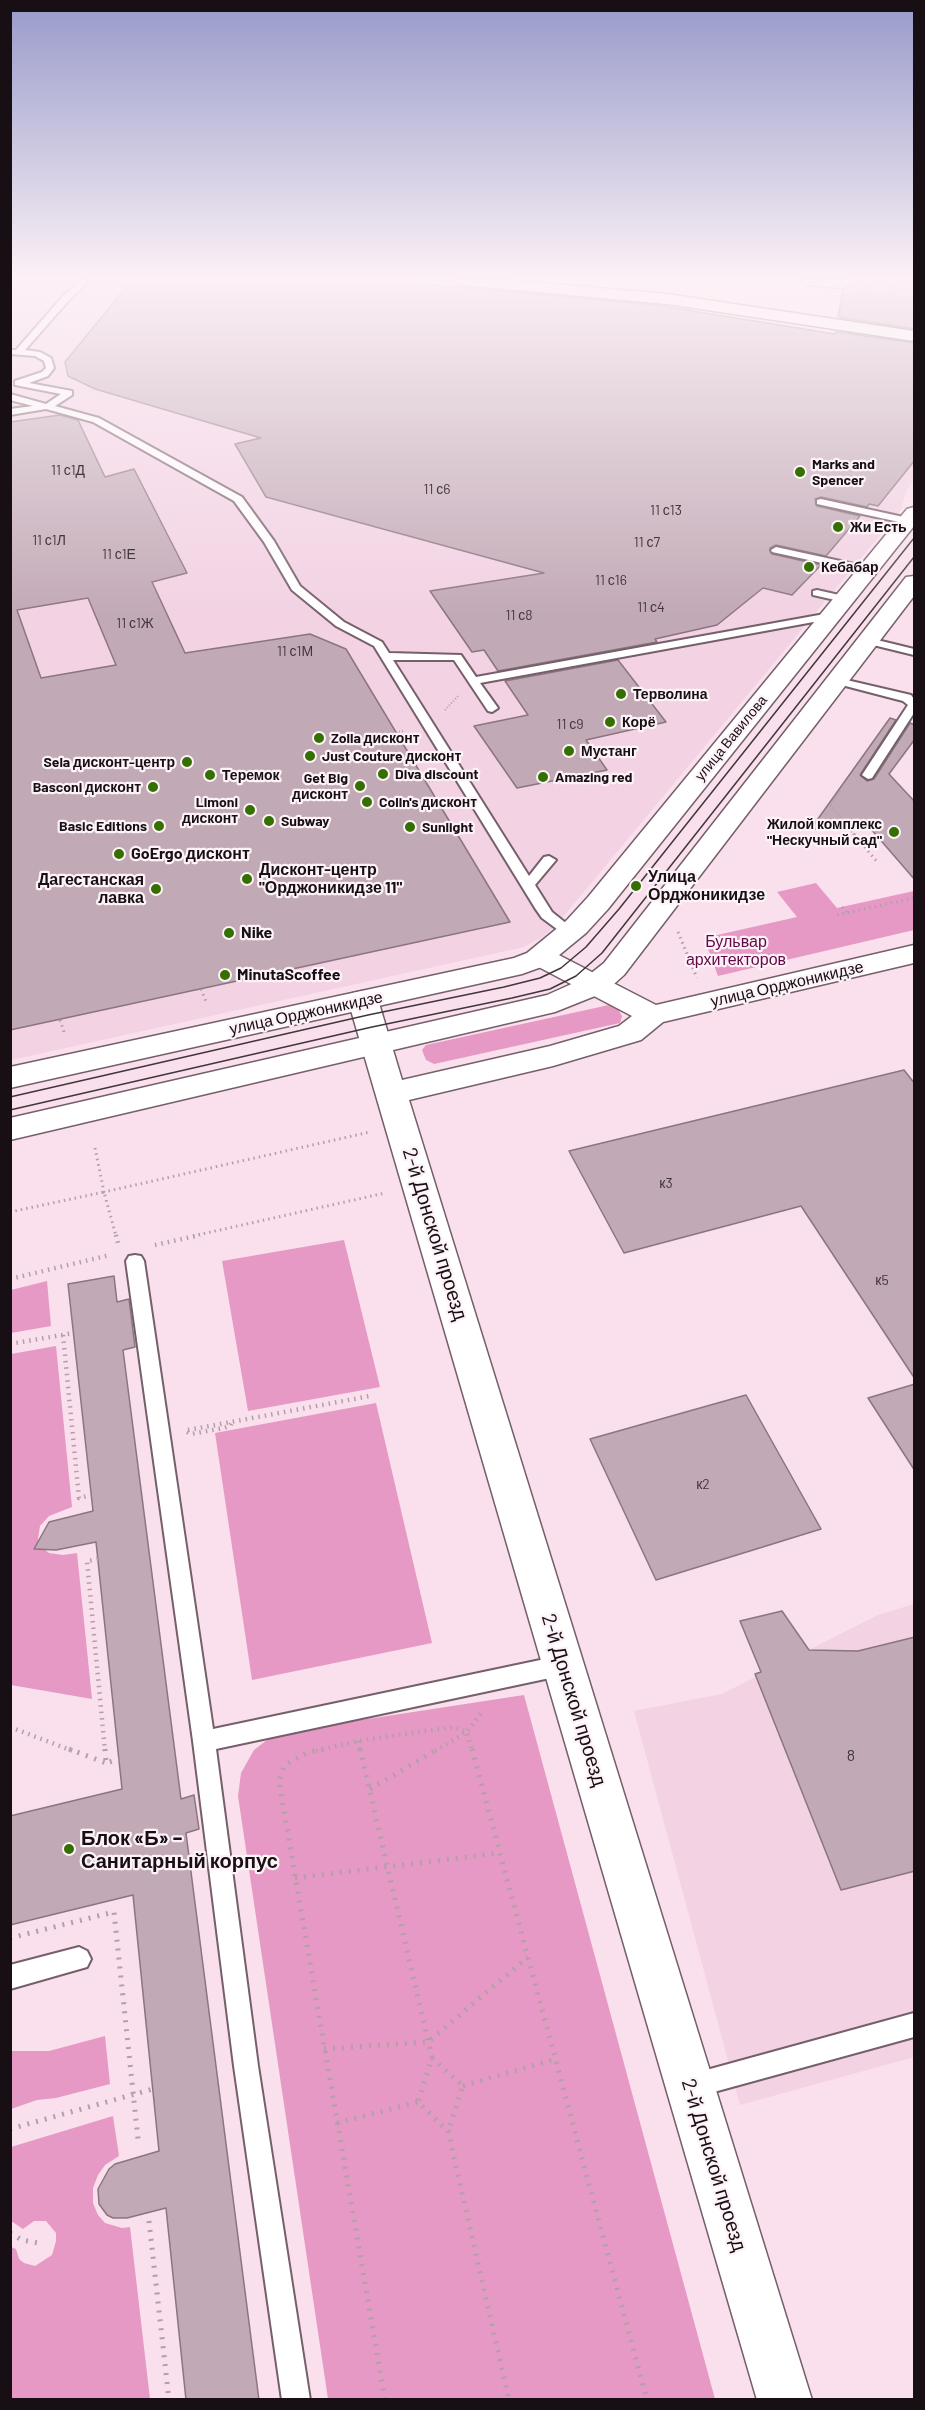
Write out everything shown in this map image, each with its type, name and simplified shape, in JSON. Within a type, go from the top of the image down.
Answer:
[{"type":"main road","name":"улица Вавилова","points":[[541,957],[598,903],[832,615],[854,563],[909,519]]},
{"type":"main road","points":[[10,1129],[555,1003],[595,985],[621,960],[914,583]]},
{"type":"main road","points":[[832,615],[869,641]]},
{"type":"main road","name":"улица Орджоникидзе","points":[[653,1015],[915,954]]},
{"type":"main road","points":[[391,1093],[575,1049],[630,1033],[653,1015],[541,957]]},
{"type":"main road","name":"улица Орджоникидзе","points":[[10,1078],[522,965],[541,957]]},
{"type":"main road","name":"2-й Донской проезд","points":[[363,1000],[785,2400]]},
{"type":"lane","points":[[10,412],[50,406],[69,393],[66,392]]},
{"type":"lane","points":[[10,397],[96,420],[238,499],[269,541],[296,588],[340,624],[378,644],[547,915],[570,932]]},
{"type":"lane","points":[[821,502],[909,519]]},
{"type":"lane","points":[[776,550],[854,563]]},
{"type":"lane","points":[[473,681],[832,615],[816,593]]},
{"type":"lane","points":[[869,641],[915,652]]},
{"type":"lane","points":[[386,656],[457,657],[492,708]]},
{"type":"lane","points":[[838,681],[907,698],[914,705],[868,775]]},
{"type":"lane","points":[[528,885],[549,860]]},
{"type":"lane","points":[[139,1254],[160,1434],[204,1741],[246,2066],[296,2400]]},
{"type":"lane","points":[[204,1741],[564,1665]]},
{"type":"lane","points":[[10,1977],[79,1959]]},
{"type":"lane","points":[[691,2087],[915,2025]]},
{"type":"path","points":[[840,791],[830,805],[878,863]]},
{"type":"path","points":[[837,915],[915,898]]},
{"type":"path","points":[[842,907],[846,913]]},
{"type":"path","points":[[201,989],[207,1004]]},
{"type":"path","points":[[60,1020],[65,1035]]},
{"type":"path","points":[[10,1212],[369,1132]]},
{"type":"path","points":[[10,1280],[120,1253],[95,1148]]},
{"type":"path","points":[[139,1254],[388,1192]]},
{"type":"path","points":[[10,1344],[74,1333]]},
{"type":"path","points":[[63,1335],[79,1497],[91,1495]]},
{"type":"path","points":[[160,1434],[370,1396]]},
{"type":"path","points":[[190,1434],[230,1426],[233,1421]]},
{"type":"path","points":[[98,1559],[87,1561],[106,1763]]},
{"type":"path","points":[[385,2400],[279,1782],[284,1766],[306,1753],[358,1741],[452,1725],[466,1732],[647,2400]]},
{"type":"path","points":[[10,1727],[106,1763],[118,1760]]},
{"type":"path","points":[[370,1789],[466,1732]]},
{"type":"path","points":[[358,1741],[432,2058],[418,2102]]},
{"type":"path","points":[[295,1878],[500,1853]]},
{"type":"path","points":[[10,1938],[114,1912],[138,2139]]},
{"type":"path","points":[[324,2049],[428,2042],[528,1956]]},
{"type":"path","points":[[432,2058],[463,2086]]},
{"type":"path","points":[[463,2086],[556,2059]]},
{"type":"path","points":[[463,2086],[448,2131],[509,2400]]},
{"type":"path","points":[[10,2128],[153,2089]]},
{"type":"path","points":[[337,2123],[418,2102]]},
{"type":"path","points":[[418,2102],[448,2131]]},
{"type":"path","points":[[149,2221],[169,2400]]},
{"type":"path","points":[[10,2233],[22,2240],[38,2243]]},
{"type":"shaded area","points":[[10,392],[914,392],[914,480],[906,491],[901,510],[558,923],[544,936],[524,947],[11,1060]]},
{"type":"shaded area","points":[[914,1604],[914,2057],[740,2105],[634,1711],[722,1694],[878,1615]]},
{"type":"green space","name":"Бульвар архитекторов","points":[[816,883],[837,908],[914,891],[914,930],[718,976],[704,938],[797,917],[777,892]]},
{"type":"green space","points":[[609,1005],[618,1009],[622,1016],[620,1023],[434,1064],[426,1060],[422,1050],[426,1045]]},
{"type":"green space","points":[[344,1240],[380,1387],[248,1411],[222,1261]]},
{"type":"green space","points":[[47,1281],[51,1326],[11,1333],[11,1290]]},
{"type":"green space","points":[[56,1346],[72,1507],[49,1516],[40,1526],[38,1539],[49,1553],[63,1555],[77,1553],[92,1699],[11,1685],[11,1354]]},
{"type":"green space","points":[[376,1403],[432,1643],[252,1680],[215,1433]]},
{"type":"green space","points":[[524,1695],[715,2399],[328,2399],[238,1796],[241,1773],[254,1750],[276,1733]]},
{"type":"green space","points":[[105,2036],[110,2084],[56,2098],[37,2100],[11,2109],[11,2051],[49,2051]]},
{"type":"green space","points":[[113,2116],[119,2156],[105,2165],[98,2175],[93,2188],[93,2203],[98,2215],[105,2223],[122,2228],[130,2227],[150,2399],[11,2399],[11,2247],[16,2249],[19,2259],[24,2263],[35,2266],[52,2255],[56,2233],[46,2221],[34,2221],[23,2229],[11,2221],[11,2147]]},
{"type":"building","points":[[107,392],[915,392],[915,460],[878,506],[869,504],[867,507],[821,497],[815,499],[817,506],[860,516],[826,556],[776,545],[770,548],[772,554],[821,565],[792,595],[763,588],[717,625],[655,639],[657,642],[498,671],[484,650],[472,652],[430,591],[544,573],[266,497],[235,444],[261,438]]},
{"type":"building","points":[[60,415],[78,420],[105,477],[134,469],[187,573],[152,582],[185,653],[310,634],[346,649],[510,922],[10,1030],[10,422]],"holes":[[[88,598],[116,665],[41,678],[17,610]]]},
{"type":"building","points":[[618,660],[666,722],[586,740],[607,770],[517,788],[474,726],[528,715],[505,681]]},
{"type":"building","points":[[890,718],[896,720],[860,775],[867,781],[874,779],[910,723],[915,725],[915,739],[889,774],[915,802],[915,880],[864,821],[810,830]]},
{"type":"building","points":[[904,1070],[915,1084],[915,1379],[801,1206],[624,1253],[569,1151]]},
{"type":"building","points":[[114,1276],[117,1302],[129,1299],[135,1347],[123,1350],[181,1799],[194,1795],[199,1829],[186,1833],[259,2400],[186,2400],[166,2208],[127,2218],[113,2218],[107,2215],[99,2204],[98,2189],[109,2169],[115,2164],[159,2151],[133,1895],[10,1925],[10,1816],[122,1789],[96,1542],[56,1550],[34,1549],[49,1522],[93,1511],[68,1284]]},
{"type":"building","points":[[915,1384],[915,1471],[868,1398]]},
{"type":"building","points":[[746,1395],[821,1529],[656,1580],[590,1439]]},
{"type":"building","points":[[782,1611],[809,1650],[858,1651],[915,1637],[915,1871],[841,1890],[755,1674],[761,1672],[740,1621]]},
{"type":"tram line","points":[[10,1097],[368,1015],[504,987],[540,978],[561,968],[586,947],[619,909],[914,538]]},
{"type":"tram line","points":[[10,1110],[372,1027],[512,998],[550,989],[576,976],[602,953],[914,557]]},
{"type":"place","name":"Marks and Spencer","points":[[800,472]]},
{"type":"place","name":"Жи Есть","points":[[838,527]]},
{"type":"place","name":"Кебабар","points":[[809,567]]},
{"type":"place","name":"Терволина","points":[[621,694]]},
{"type":"place","name":"Корё","points":[[610,722]]},
{"type":"place","name":"Zolla дисконт","points":[[319,738]]},
{"type":"place","name":"Мустанг","points":[[569,751]]},
{"type":"place","name":"Just Couture дисконт","points":[[310,756]]},
{"type":"place","name":"Sela дисконт-центр","points":[[187,762]]},
{"type":"place","name":"Diva discount","points":[[383,774]]},
{"type":"place","name":"Теремок","points":[[210,775]]},
{"type":"place","name":"Amazing red","points":[[543,777]]},
{"type":"place","name":"Get Big дисконт","points":[[360,786]]},
{"type":"place","name":"Basconi дисконт","points":[[153,787]]},
{"type":"place","name":"Colin's дисконт","points":[[367,802]]},
{"type":"place","name":"Limoni дисконт","points":[[250,810]]},
{"type":"place","name":"Subway","points":[[269,821]]},
{"type":"place","name":"Basic Editions","points":[[159,826]]},
{"type":"place","name":"Sunlight","points":[[410,827]]},
{"type":"place","name":"Жилой комплекс \"Нескучный сад\"","points":[[894,832]]},
{"type":"place","name":"GoErgo дисконт","points":[[119,854]]},
{"type":"place","name":"Дисконт-центр \"Орджоникидзе 11\"","points":[[247,879]]},
{"type":"place","name":"Улица Орджоникидзе","points":[[636,886]]},
{"type":"place","name":"Дагестанская лавка","points":[[156,889]]},
{"type":"place","name":"Nike","points":[[229,933]]},
{"type":"place","name":"MinutaScoffee","points":[[225,975]]},
{"type":"place","name":"Блок «Б» – Санитарный корпус","points":[[69,1849]]}]
